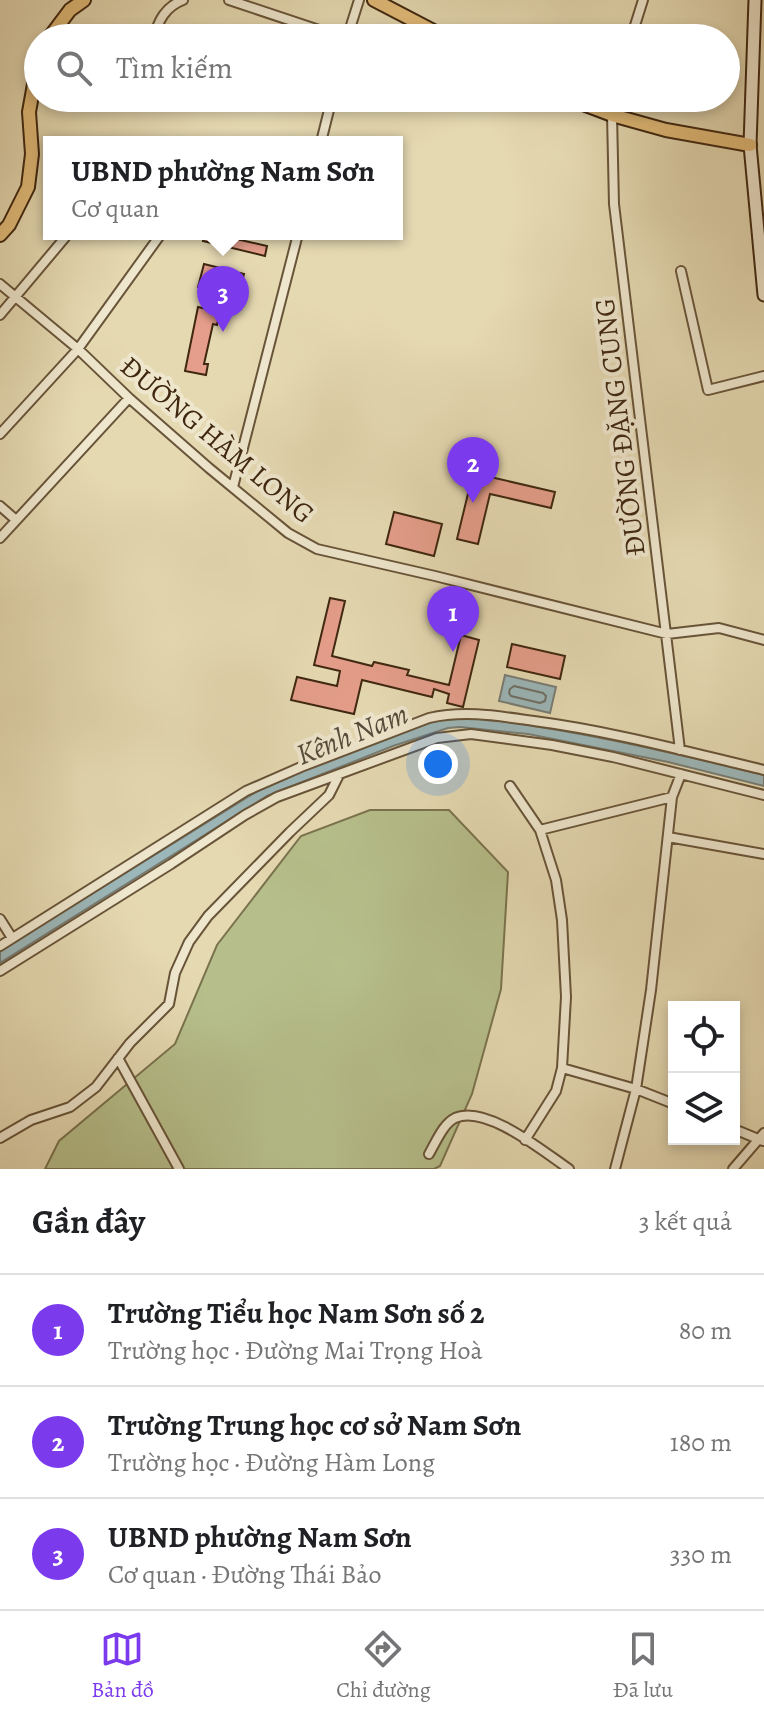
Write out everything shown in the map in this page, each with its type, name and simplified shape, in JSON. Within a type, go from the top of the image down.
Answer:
[{"type":"main road","points":[[60,24],[70,10],[84,0]]},
{"type":"main road","points":[[374,0],[420,24]]},
{"type":"main road","points":[[755,0],[750,145],[764,295]]},
{"type":"main road","points":[[3,229],[28,187],[32,154],[29,112]]},
{"type":"main road","points":[[604,112],[666,130],[750,145]]},
{"type":"street","points":[[158,24],[174,4],[183,0]]},
{"type":"street","points":[[229,0],[302,24]]},
{"type":"street","points":[[350,24],[359,0]]},
{"type":"street","points":[[635,24],[643,0]]},
{"type":"street","points":[[322,136],[328,112]]},
{"type":"street","name":"ĐƯỜNG ĐẶNG CUNG","points":[[613,112],[614,204],[680,750]]},
{"type":"street","points":[[0,315],[63,240]]},
{"type":"street","points":[[0,434],[78,349],[157,240]]},
{"type":"street","points":[[233,487],[295,240]]},
{"type":"street","points":[[681,271],[708,390],[764,376]]},
{"type":"street","name":"ĐƯỜNG HÀM LONG","points":[[0,284],[78,349],[209,468],[288,533],[317,549],[667,634]]},
{"type":"street","points":[[0,538],[129,398]]},
{"type":"street","points":[[0,506],[16,520]]},
{"type":"street","points":[[667,634],[719,628],[764,640]]},
{"type":"street","points":[[0,946],[246,791],[421,720],[451,713],[488,714],[583,728],[764,770]]},
{"type":"street","points":[[0,971],[277,797],[437,738],[471,734],[552,745],[764,795]]},
{"type":"street","points":[[615,1169],[636,1089],[651,990],[672,797],[681,774]]},
{"type":"street","points":[[0,1138],[45,1114],[70,1107],[96,1087],[130,1043],[169,1004],[175,973],[189,942],[208,916],[329,795],[339,775]]},
{"type":"street","points":[[510,786],[540,830],[556,880],[562,920],[566,997],[562,1068],[556,1091],[525,1140]]},
{"type":"street","points":[[540,830],[672,797]]},
{"type":"street","points":[[668,837],[764,854]]},
{"type":"street","points":[[0,919],[12,938]]},
{"type":"street","points":[[118,1058],[179,1169]]},
{"type":"street","points":[[562,1068],[668,1102]]},
{"type":"street","points":[[429,1154],[447,1124],[456,1117],[465,1116],[490,1119],[569,1169]]},
{"type":"street","points":[[733,1169],[762,1138],[740,1131]]},
{"type":"green space","points":[[370,810],[449,810],[508,872],[501,989],[472,1094],[440,1166],[434,1169],[45,1169],[59,1141],[175,1044],[217,945],[301,836]]},
{"type":"water","points":[[505,675],[556,687],[550,713],[499,701]]},
{"type":"water","name":"Kênh Nam","points":[[471,717],[582,734],[764,775],[764,786],[668,762],[528,734],[448,728],[393,746],[267,796],[0,963],[0,951],[262,788],[423,724]]},
{"type":"building","points":[[240,240],[267,246],[265,256],[203,241]]},
{"type":"building","points":[[204,264],[244,274],[238,297],[198,287]]},
{"type":"building","points":[[198,307],[220,312],[217,325],[213,324],[204,364],[208,364],[206,375],[185,371]]},
{"type":"building","points":[[473,473],[555,492],[551,508],[490,494],[478,544],[457,539]]},
{"type":"building","points":[[394,512],[442,524],[434,556],[386,544]]},
{"type":"building","points":[[330,598],[345,601],[332,656],[372,666],[374,662],[409,670],[407,675],[449,685],[461,635],[479,640],[463,707],[447,703],[449,694],[434,689],[432,697],[362,680],[354,714],[291,700],[297,677],[337,686],[340,671],[314,665]]},
{"type":"building","points":[[512,644],[565,656],[560,679],[507,667]]},
{"type":"place","name":"UBND phường Nam Sơn","points":[[223,332]]},
{"type":"place","name":"Trường Trung học cơ sở Nam Sơn","points":[[473,503]]},
{"type":"place","name":"Trường Tiểu học Nam Sơn số 2","points":[[453,652]]}]
